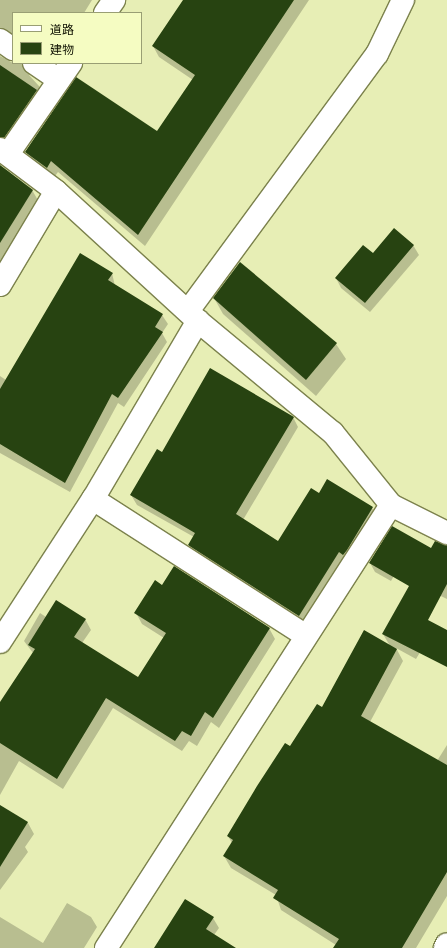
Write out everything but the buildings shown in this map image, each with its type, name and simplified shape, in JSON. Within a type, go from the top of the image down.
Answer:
[{"type":"street","points":[[106,12],[114,0]]},
{"type":"street","points":[[0,642],[94,499],[193,316],[377,54],[403,0]]},
{"type":"street","points":[[0,40],[12,48]]},
{"type":"street","points":[[37,64],[65,72],[4,152],[56,191],[193,316],[333,433],[392,504],[447,533]]},
{"type":"street","points":[[0,285],[56,191]]},
{"type":"street","points":[[94,499],[306,636]]},
{"type":"street","points":[[106,948],[392,504]]},
{"type":"street","points":[[445,948],[447,944]]}]
